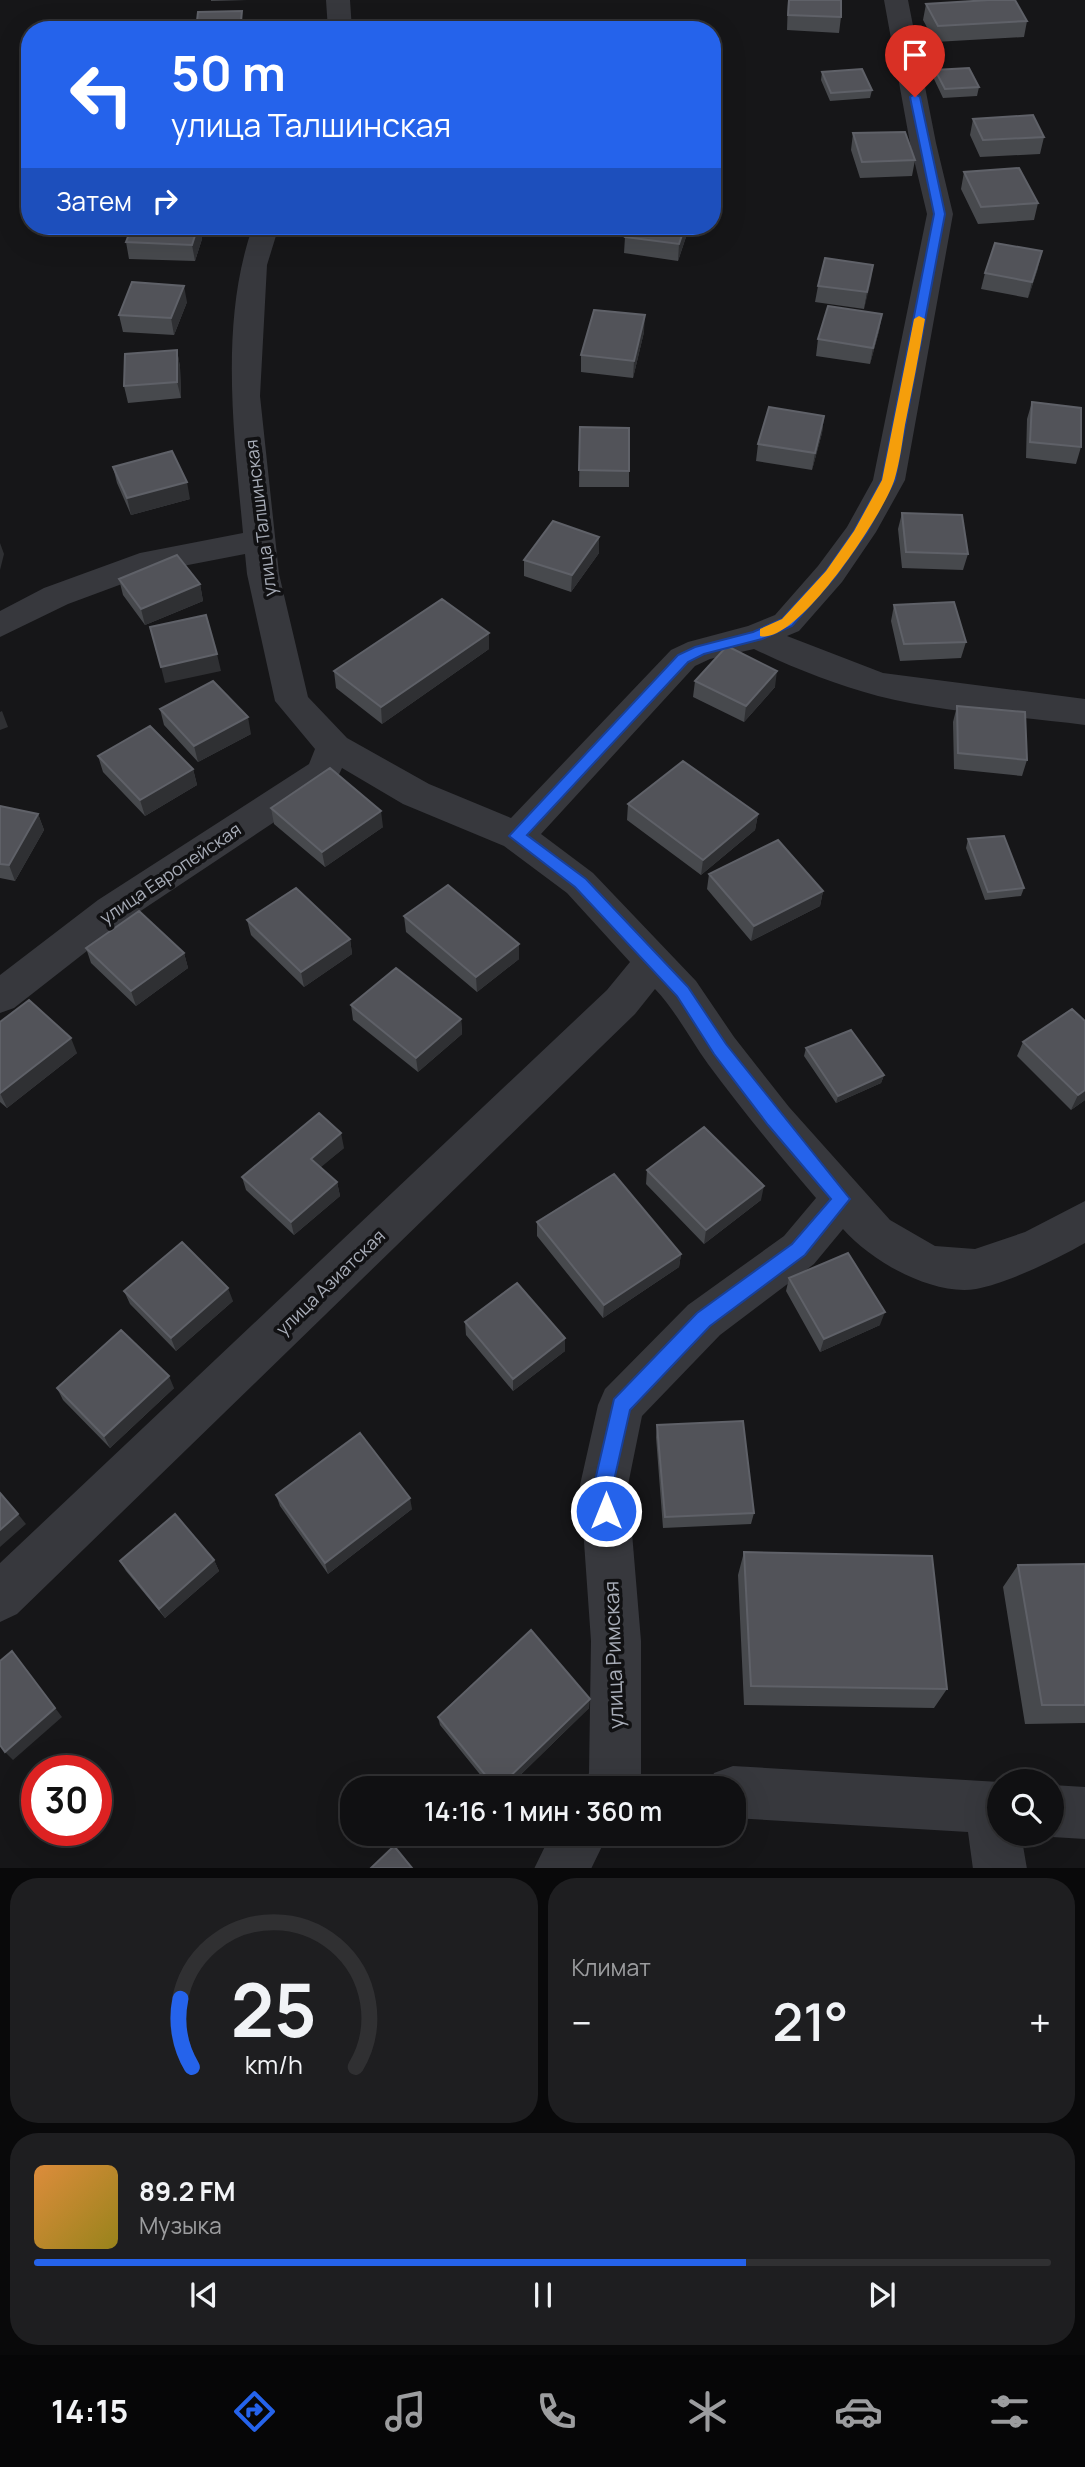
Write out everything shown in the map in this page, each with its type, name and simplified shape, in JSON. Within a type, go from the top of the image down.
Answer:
[{"type":"street","points":[[338,0],[339,21]]},
{"type":"street","points":[[517,836],[683,658],[700,650],[757,636],[787,623],[830,574],[860,532],[889,480],[940,214],[922,143],[896,0]]},
{"type":"street","name":"улица Талшинская","points":[[264,235],[253,265],[245,396],[262,574],[292,701],[334,747],[416,794],[517,836],[580,883],[682,992],[720,1049],[774,1120],[875,1234],[929,1265],[975,1269],[1038,1247],[1085,1220]]},
{"type":"street","points":[[0,625],[57,596],[151,561],[260,540]]},
{"type":"street","points":[[757,636],[792,653],[879,684],[914,691],[1085,712]]},
{"type":"street","name":"улица Европейская","points":[[0,997],[111,911],[323,772],[334,747]]},
{"type":"street","name":"улица Азиатская","points":[[0,1597],[533,1088],[621,1002],[654,961]]},
{"type":"street","name":"улица Римская","points":[[615,1776],[616,1641],[604,1485],[621,1405],[704,1320],[799,1250],[842,1199]]},
{"type":"street","points":[[746,1793],[987,1807]]},
{"type":"street","points":[[1064,1812],[1085,1813]]},
{"type":"street","points":[[561,1868],[575,1846]]},
{"type":"street","points":[[998,1846],[1000,1868]]},
{"type":"building","points":[[789,0],[841,0],[841,17],[788,15]]},
{"type":"building","points":[[1015,0],[1027,21],[938,26],[926,4]]},
{"type":"building","points":[[242,11],[241,21],[197,21],[198,12]]},
{"type":"building","points":[[969,68],[979,87],[945,89],[935,70]]},
{"type":"building","points":[[862,69],[872,90],[831,93],[822,72]]},
{"type":"building","points":[[1033,115],[1044,137],[983,140],[973,119]]},
{"type":"building","points":[[905,132],[915,160],[862,162],[853,133]]},
{"type":"building","points":[[1019,168],[1038,203],[981,207],[964,172]]},
{"type":"building","points":[[129,235],[195,235],[192,245],[126,242]]},
{"type":"building","points":[[626,235],[682,235],[679,244],[625,237]]},
{"type":"building","points":[[995,243],[1042,251],[1032,282],[985,273]]},
{"type":"building","points":[[825,258],[873,265],[867,292],[818,286]]},
{"type":"building","points":[[132,282],[184,286],[171,318],[119,315]]},
{"type":"building","points":[[828,306],[882,314],[873,348],[818,339]]},
{"type":"building","points":[[594,310],[645,315],[634,361],[581,355]]},
{"type":"building","points":[[177,350],[177,382],[124,386],[125,354]]},
{"type":"building","points":[[1032,402],[1081,408],[1081,447],[1030,442]]},
{"type":"building","points":[[769,407],[824,416],[815,453],[758,444]]},
{"type":"building","points":[[580,427],[629,428],[629,471],[579,470]]},
{"type":"building","points":[[172,451],[187,482],[127,498],[113,467]]},
{"type":"building","points":[[902,513],[962,515],[968,554],[906,552]]},
{"type":"building","points":[[553,521],[599,537],[572,575],[524,560]]},
{"type":"building","points":[[177,555],[200,584],[141,609],[119,579]]},
{"type":"building","points":[[442,599],[489,633],[381,707],[334,671]]},
{"type":"building","points":[[954,602],[966,642],[904,644],[894,605]]},
{"type":"building","points":[[206,615],[217,654],[161,667],[150,627]]},
{"type":"building","points":[[727,646],[777,671],[746,706],[695,681]]},
{"type":"building","points":[[213,681],[248,717],[194,746],[160,709]]},
{"type":"building","points":[[957,706],[1025,712],[1027,760],[958,753]]},
{"type":"building","points":[[150,726],[193,769],[140,800],[98,756]]},
{"type":"building","points":[[683,761],[758,814],[703,860],[628,804]]},
{"type":"building","points":[[330,768],[381,811],[322,852],[271,808]]},
{"type":"building","points":[[0,806],[38,814],[9,865],[0,864]]},
{"type":"building","points":[[1004,836],[1024,888],[988,892],[968,839]]},
{"type":"building","points":[[778,840],[823,891],[754,926],[709,874]]},
{"type":"building","points":[[448,885],[519,944],[476,977],[404,916]]},
{"type":"building","points":[[296,888],[350,939],[301,972],[247,920]]},
{"type":"building","points":[[139,911],[184,953],[131,991],[86,948]]},
{"type":"building","points":[[396,968],[461,1019],[416,1058],[351,1005]]},
{"type":"building","points":[[29,1000],[71,1038],[0,1093],[0,1022]]},
{"type":"building","points":[[1072,1009],[1085,1021],[1085,1090],[1078,1095],[1023,1042]]},
{"type":"building","points":[[851,1030],[884,1075],[838,1096],[806,1048]]},
{"type":"building","points":[[319,1113],[341,1133],[311,1159],[337,1182],[291,1222],[242,1177]]},
{"type":"building","points":[[704,1127],[764,1186],[706,1230],[647,1170]]},
{"type":"building","points":[[614,1174],[681,1254],[604,1305],[537,1222]]},
{"type":"building","points":[[182,1242],[228,1288],[171,1338],[124,1291]]},
{"type":"building","points":[[848,1253],[885,1312],[824,1339],[789,1278]]},
{"type":"building","points":[[517,1283],[565,1338],[513,1379],[465,1322]]},
{"type":"building","points":[[121,1330],[169,1376],[104,1436],[57,1388]]},
{"type":"building","points":[[743,1421],[754,1513],[665,1517],[657,1425]]},
{"type":"building","points":[[360,1433],[410,1498],[325,1563],[276,1495]]},
{"type":"building","points":[[0,1493],[18,1514],[0,1530]]},
{"type":"building","points":[[175,1514],[214,1560],[159,1609],[120,1561]]},
{"type":"building","points":[[744,1552],[932,1556],[947,1689],[751,1686]]},
{"type":"building","points":[[1085,1564],[1085,1705],[1042,1705],[1018,1565]]},
{"type":"building","points":[[531,1630],[590,1699],[510,1776],[486,1776],[438,1717]]},
{"type":"building","points":[[12,1651],[55,1708],[5,1752],[0,1745],[0,1661]]},
{"type":"building","points":[[394,1846],[412,1868],[371,1868]]},
{"type":"slow traffic","points":[[765,633],[787,623],[830,574],[860,532],[889,480],[919,319]]},
{"type":"route","points":[[606,1511],[604,1485],[621,1405],[704,1320],[799,1250],[842,1199],[774,1120],[720,1049],[682,992],[580,883],[517,836],[683,658],[700,650],[757,636],[787,623],[830,574],[860,532],[889,480],[940,214],[922,143],[915,97]]}]
